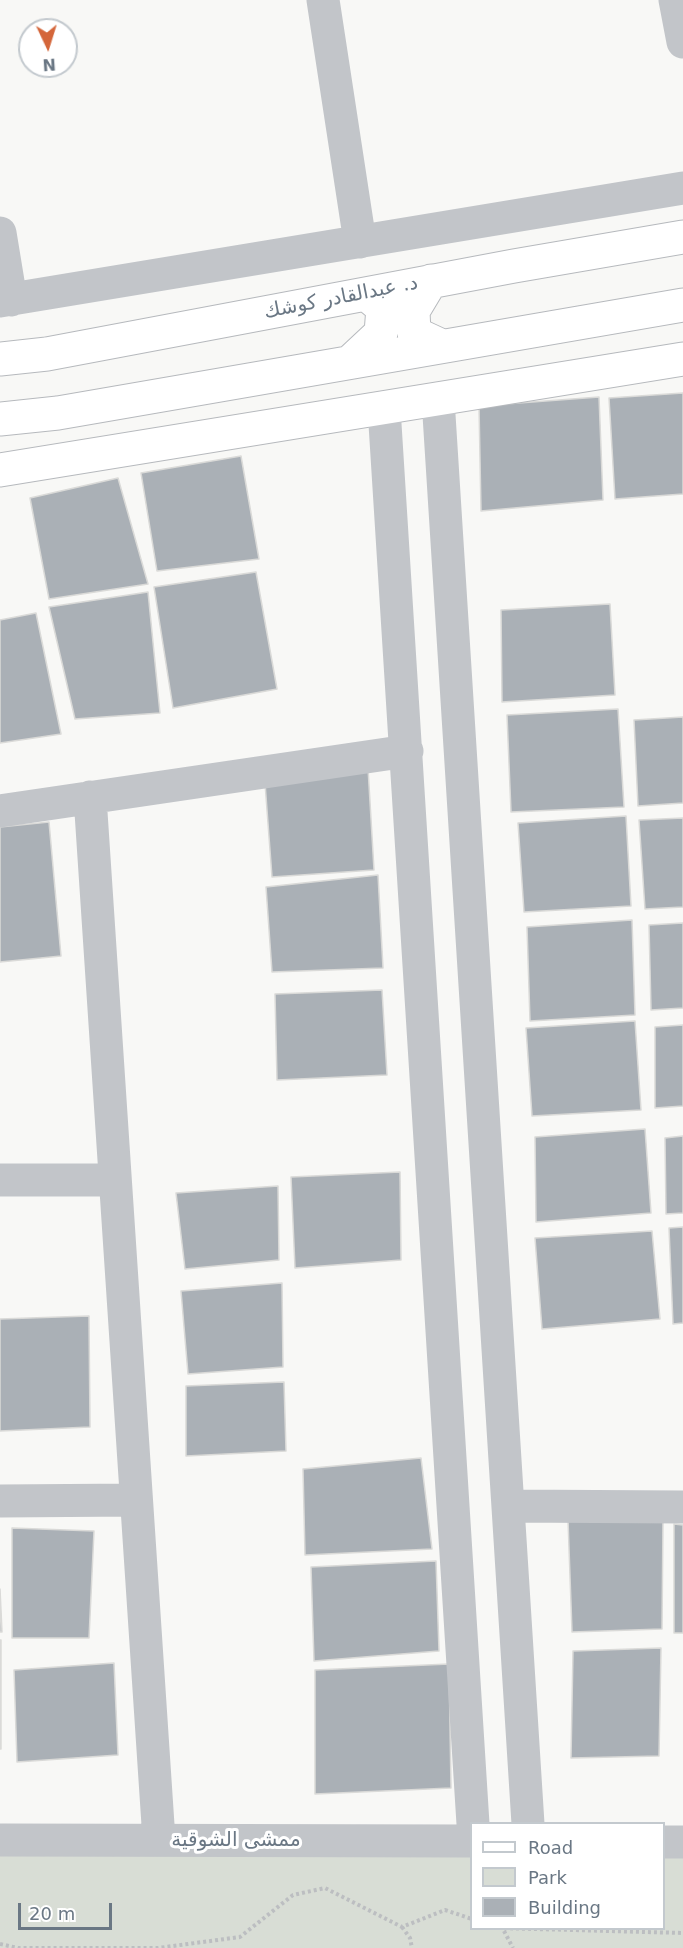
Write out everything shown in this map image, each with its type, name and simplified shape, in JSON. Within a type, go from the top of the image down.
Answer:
[{"type":"main road","name":"د. عبدالقادر كوشك","points":[[0,358],[46,354],[431,281],[683,237]]},
{"type":"main road","points":[[431,281],[413,311],[414,333],[442,346]]},
{"type":"main road","points":[[350,362],[381,333],[383,308],[366,294]]},
{"type":"main road","points":[[0,419],[58,412],[683,305]]},
{"type":"main road","points":[[0,470],[683,359]]},
{"type":"street","points":[[323,0],[360,242]]},
{"type":"street","points":[[675,0],[683,42]]},
{"type":"street","points":[[0,233],[5,300],[683,188]]},
{"type":"street","points":[[438,399],[528,1822]]},
{"type":"street","points":[[384,408],[473,1822]]},
{"type":"street","points":[[0,811],[406,751]]},
{"type":"street","points":[[90,797],[159,1840]]},
{"type":"street","points":[[0,1180],[115,1180]]},
{"type":"street","points":[[0,1501],[136,1500]]},
{"type":"street","points":[[508,1506],[683,1507]]},
{"type":"street","name":"ممشى الشوقية","points":[[0,1840],[470,1841]]},
{"type":"street","points":[[665,1842],[683,1842]]},
{"type":"path","points":[[0,1944],[18,1948],[158,1948],[240,1937],[293,1895],[325,1888],[402,1927],[410,1938],[412,1948]]},
{"type":"path","points":[[402,1927],[445,1910],[470,1919]]},
{"type":"path","points":[[513,1948],[504,1930],[683,1933]]},
{"type":"green space","points":[[0,1852],[470,1857],[470,1930],[665,1930],[665,1858],[683,1858],[683,1948],[0,1948]]},
{"type":"building","points":[[683,393],[683,494],[615,499],[609,398]]},
{"type":"building","points":[[599,397],[603,500],[481,511],[479,406]]},
{"type":"building","points":[[241,456],[259,559],[157,571],[141,473]]},
{"type":"building","points":[[118,478],[148,584],[49,599],[30,498]]},
{"type":"building","points":[[256,572],[277,689],[173,708],[154,587]]},
{"type":"building","points":[[148,592],[160,713],[75,719],[49,607]]},
{"type":"building","points":[[610,604],[615,695],[502,702],[501,610]]},
{"type":"building","points":[[36,613],[61,734],[0,743],[0,620]]},
{"type":"building","points":[[618,709],[624,807],[511,812],[507,715]]},
{"type":"building","points":[[683,717],[683,803],[638,806],[634,720]]},
{"type":"building","points":[[368,768],[374,870],[272,877],[265,783]]},
{"type":"building","points":[[626,816],[631,906],[524,912],[518,823]]},
{"type":"building","points":[[683,818],[683,907],[645,909],[639,820]]},
{"type":"building","points":[[49,822],[61,956],[0,962],[0,827]]},
{"type":"building","points":[[378,875],[383,968],[272,972],[266,887]]},
{"type":"building","points":[[632,920],[635,1015],[530,1021],[527,927]]},
{"type":"building","points":[[683,923],[683,1008],[651,1010],[649,925]]},
{"type":"building","points":[[382,990],[387,1075],[277,1080],[275,994]]},
{"type":"building","points":[[635,1021],[641,1110],[532,1116],[526,1028]]},
{"type":"building","points":[[683,1025],[683,1106],[655,1108],[655,1027]]},
{"type":"building","points":[[645,1129],[651,1213],[536,1222],[535,1137]]},
{"type":"building","points":[[683,1136],[683,1213],[666,1214],[665,1138]]},
{"type":"building","points":[[400,1172],[401,1260],[295,1268],[291,1177]]},
{"type":"building","points":[[278,1186],[279,1260],[185,1269],[176,1193]]},
{"type":"building","points":[[683,1227],[683,1323],[673,1324],[669,1228]]},
{"type":"building","points":[[652,1231],[660,1319],[542,1329],[535,1238]]},
{"type":"building","points":[[282,1283],[283,1367],[188,1374],[181,1291]]},
{"type":"building","points":[[89,1316],[90,1427],[0,1431],[0,1319]]},
{"type":"building","points":[[284,1382],[286,1451],[186,1456],[186,1386]]},
{"type":"building","points":[[421,1458],[432,1549],[305,1555],[303,1469]]},
{"type":"building","points":[[568,1520],[663,1520],[662,1629],[572,1632]]},
{"type":"building","points":[[674,1524],[683,1525],[683,1633],[674,1633]]},
{"type":"building","points":[[12,1528],[94,1531],[89,1638],[12,1638]]},
{"type":"building","points":[[436,1561],[439,1651],[314,1661],[311,1567]]},
{"type":"building","points":[[0,1589],[2,1632],[0,1632]]},
{"type":"building","points":[[1,1640],[1,1749],[0,1749]]},
{"type":"building","points":[[661,1648],[659,1756],[571,1758],[573,1651]]},
{"type":"building","points":[[114,1663],[118,1755],[17,1762],[14,1670]]},
{"type":"building","points":[[449,1664],[451,1788],[315,1794],[315,1670]]}]
